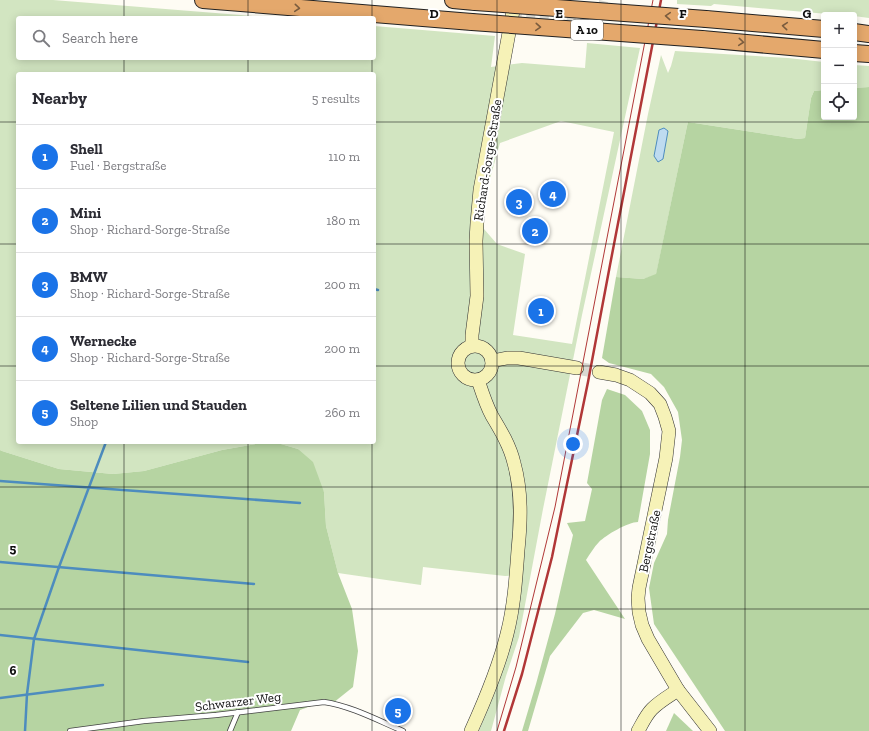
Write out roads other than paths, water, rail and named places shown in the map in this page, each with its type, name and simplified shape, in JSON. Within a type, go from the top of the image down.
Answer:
[{"type":"highway","name":"A 10","points":[[203,0],[821,50]]},
{"type":"highway","name":"A 10","points":[[453,0],[821,29]]},
{"type":"highway","points":[[857,32],[869,34]]},
{"type":"highway","points":[[857,53],[869,54]]},
{"type":"main road","name":"Richard-Sorge-Straße","points":[[472,345],[477,296],[476,241],[478,205],[493,106],[515,0]]},
{"type":"main road","points":[[472,345],[483,347],[488,351],[491,355],[492,361],[490,371],[483,378],[478,380],[473,380],[464,376],[458,368],[460,353],[472,345]]},
{"type":"main road","points":[[492,361],[507,358],[519,358],[577,368]]},
{"type":"main road","name":"Bergstraße","points":[[599,372],[616,375],[630,380],[650,393],[660,404],[665,417],[669,431],[666,458],[639,588],[639,612],[642,625],[648,639],[678,690],[710,731]]},
{"type":"main road","points":[[471,731],[493,678],[507,635],[513,604],[520,523],[519,489],[514,461],[505,439],[488,406],[478,380]]},
{"type":"main road","points":[[638,731],[652,709],[678,690]]},
{"type":"lane","name":"Schwarzer Weg","points":[[70,731],[144,721],[216,715],[324,702],[336,704],[403,731]]},
{"type":"lane","points":[[230,731],[238,712]]},
{"type":"water","points":[[664,128],[668,131],[663,159],[658,162],[654,156],[659,130]]},
{"type":"waterway","points":[[25,731],[27,694],[34,639],[59,567],[105,444]]},
{"type":"waterway","points":[[0,481],[300,503]]},
{"type":"waterway","points":[[0,562],[254,584]]},
{"type":"waterway","points":[[0,635],[248,662]]},
{"type":"waterway","points":[[0,698],[103,685]]},
{"type":"tunnel","points":[[513,13],[586,21],[596,19],[601,12],[604,0]]},
{"type":"tunnel","points":[[577,368],[599,372]]},
{"type":"tram line","points":[[497,731],[516,667],[555,507],[653,0]]},
{"type":"railway","points":[[504,731],[522,674],[552,557],[588,382],[661,0]]},
{"type":"place","name":"Wernecke","points":[[553,194]]},
{"type":"place","name":"BMW","points":[[519,202]]},
{"type":"place","name":"Mini","points":[[535,231]]},
{"type":"place","name":"Shell","points":[[541,311]]},
{"type":"place","name":"Seltene Lilien und Stauden","points":[[398,711]]}]
